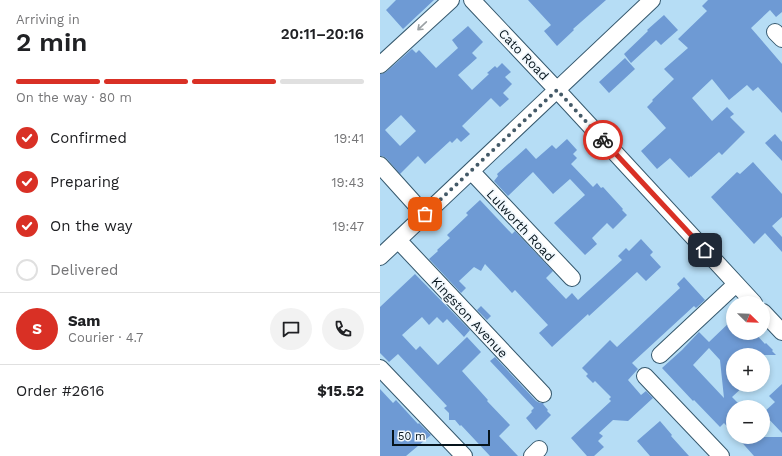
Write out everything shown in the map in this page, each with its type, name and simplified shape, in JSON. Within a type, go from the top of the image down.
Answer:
[{"type":"street","points":[[380,64],[451,0]]},
{"type":"street","name":"Cato Road","points":[[476,1],[747,296]]},
{"type":"street","points":[[380,257],[557,90],[647,2]]},
{"type":"street","points":[[380,164],[425,214]]},
{"type":"street","name":"Lulworth Road","points":[[471,171],[572,278]]},
{"type":"street","name":"Kingston Avenue","points":[[398,240],[543,394]]},
{"type":"street","points":[[660,355],[736,284]]},
{"type":"street","points":[[770,319],[782,332]]},
{"type":"street","points":[[380,368],[464,456]]},
{"type":"street","points":[[645,376],[721,456]]},
{"type":"building","points":[[396,0],[434,0],[403,29],[386,10]]},
{"type":"building","points":[[528,0],[606,0],[573,29],[574,30],[557,46],[544,31],[551,25]]},
{"type":"building","points":[[708,0],[782,0],[782,12],[776,17],[770,10],[751,28],[782,64],[782,113],[758,87],[753,91],[747,85],[729,100],[712,79],[692,98],[712,121],[727,107],[734,114],[730,117],[745,132],[722,155],[719,152],[689,178],[670,158],[657,169],[641,151],[666,128],[647,107],[653,101],[652,100],[674,79],[664,69],[688,48],[678,39],[707,11],[702,6]]},
{"type":"building","points":[[664,15],[678,30],[661,45],[656,40],[631,63],[624,54]]},
{"type":"building","points":[[468,26],[483,42],[472,53],[477,58],[458,75],[472,90],[489,74],[487,73],[495,66],[497,68],[502,63],[511,72],[505,77],[512,84],[503,93],[509,99],[500,107],[491,98],[462,126],[470,134],[461,142],[457,138],[452,143],[450,141],[425,164],[418,156],[400,174],[387,159],[380,156],[380,74],[386,72],[412,49],[416,53],[419,50],[436,68],[458,48],[452,40]],"holes":[[[401,115],[416,131],[400,146],[385,130]]]},
{"type":"building","points":[[625,58],[635,69],[609,93],[599,82]]},
{"type":"building","points":[[775,134],[782,142],[782,161],[765,143]]},
{"type":"building","points":[[567,139],[577,150],[573,154],[577,158],[571,164],[593,187],[597,183],[601,188],[603,187],[627,215],[613,229],[607,223],[592,238],[597,244],[585,255],[554,223],[585,195],[570,179],[553,194],[533,172],[508,196],[494,181],[498,176],[497,174],[526,148],[536,159],[552,145],[556,149]]},
{"type":"building","points":[[753,162],[782,194],[782,217],[772,226],[782,237],[782,252],[765,233],[754,244],[711,197],[737,172],[740,174]]},
{"type":"building","points":[[480,200],[512,234],[515,231],[553,271],[546,278],[566,299],[572,293],[578,300],[622,260],[618,256],[626,248],[629,251],[641,239],[653,252],[650,255],[661,267],[646,281],[637,272],[589,316],[588,314],[552,347],[539,333],[548,325],[515,290],[512,293],[485,264],[481,271],[474,267],[459,281],[466,288],[461,293],[429,259],[450,238],[447,235],[468,215],[466,213]]},
{"type":"building","points":[[415,274],[470,330],[464,337],[447,319],[443,323],[437,317],[429,325],[422,317],[402,335],[416,350],[420,346],[438,365],[467,337],[481,352],[462,371],[488,400],[487,401],[510,425],[499,436],[518,456],[490,456],[461,425],[460,426],[455,420],[449,420],[449,413],[444,408],[447,406],[398,354],[389,362],[380,353],[380,307]]},
{"type":"building","points":[[684,277],[705,300],[696,308],[694,306],[632,363],[638,369],[628,380],[641,395],[646,391],[653,398],[628,421],[613,420],[599,433],[603,436],[598,441],[604,447],[594,456],[587,456],[571,438],[611,401],[609,399],[611,397],[595,381],[593,383],[586,376],[588,374],[582,368],[610,340],[617,347],[680,288],[677,284]]},
{"type":"building","points":[[481,306],[491,316],[487,320],[477,310]]},
{"type":"building","points":[[726,326],[726,340],[761,340],[773,350],[772,351],[776,355],[770,355],[770,348],[726,348],[726,392],[737,392],[732,397],[735,400],[726,400],[726,425],[724,423],[720,427],[662,368],[699,332],[709,342]],"holes":[[[709,348],[720,360],[724,398],[693,365]]]},
{"type":"building","points":[[495,357],[536,401],[544,403],[543,404],[548,410],[547,411],[551,415],[536,430],[526,418],[534,408],[490,361]]},
{"type":"building","points":[[782,384],[782,433],[770,420],[770,407],[775,402],[769,396]]},
{"type":"building","points":[[380,389],[393,403],[396,400],[418,424],[419,423],[431,435],[406,456],[380,456]]},
{"type":"building","points":[[660,421],[689,456],[650,456],[637,441]]},
{"type":"building","points":[[770,437],[782,437],[782,456],[754,456],[743,444],[770,444]]},
{"type":"way so far","points":[[425,214],[557,90],[603,140]]},
{"type":"route","points":[[603,140],[705,250]]}]
